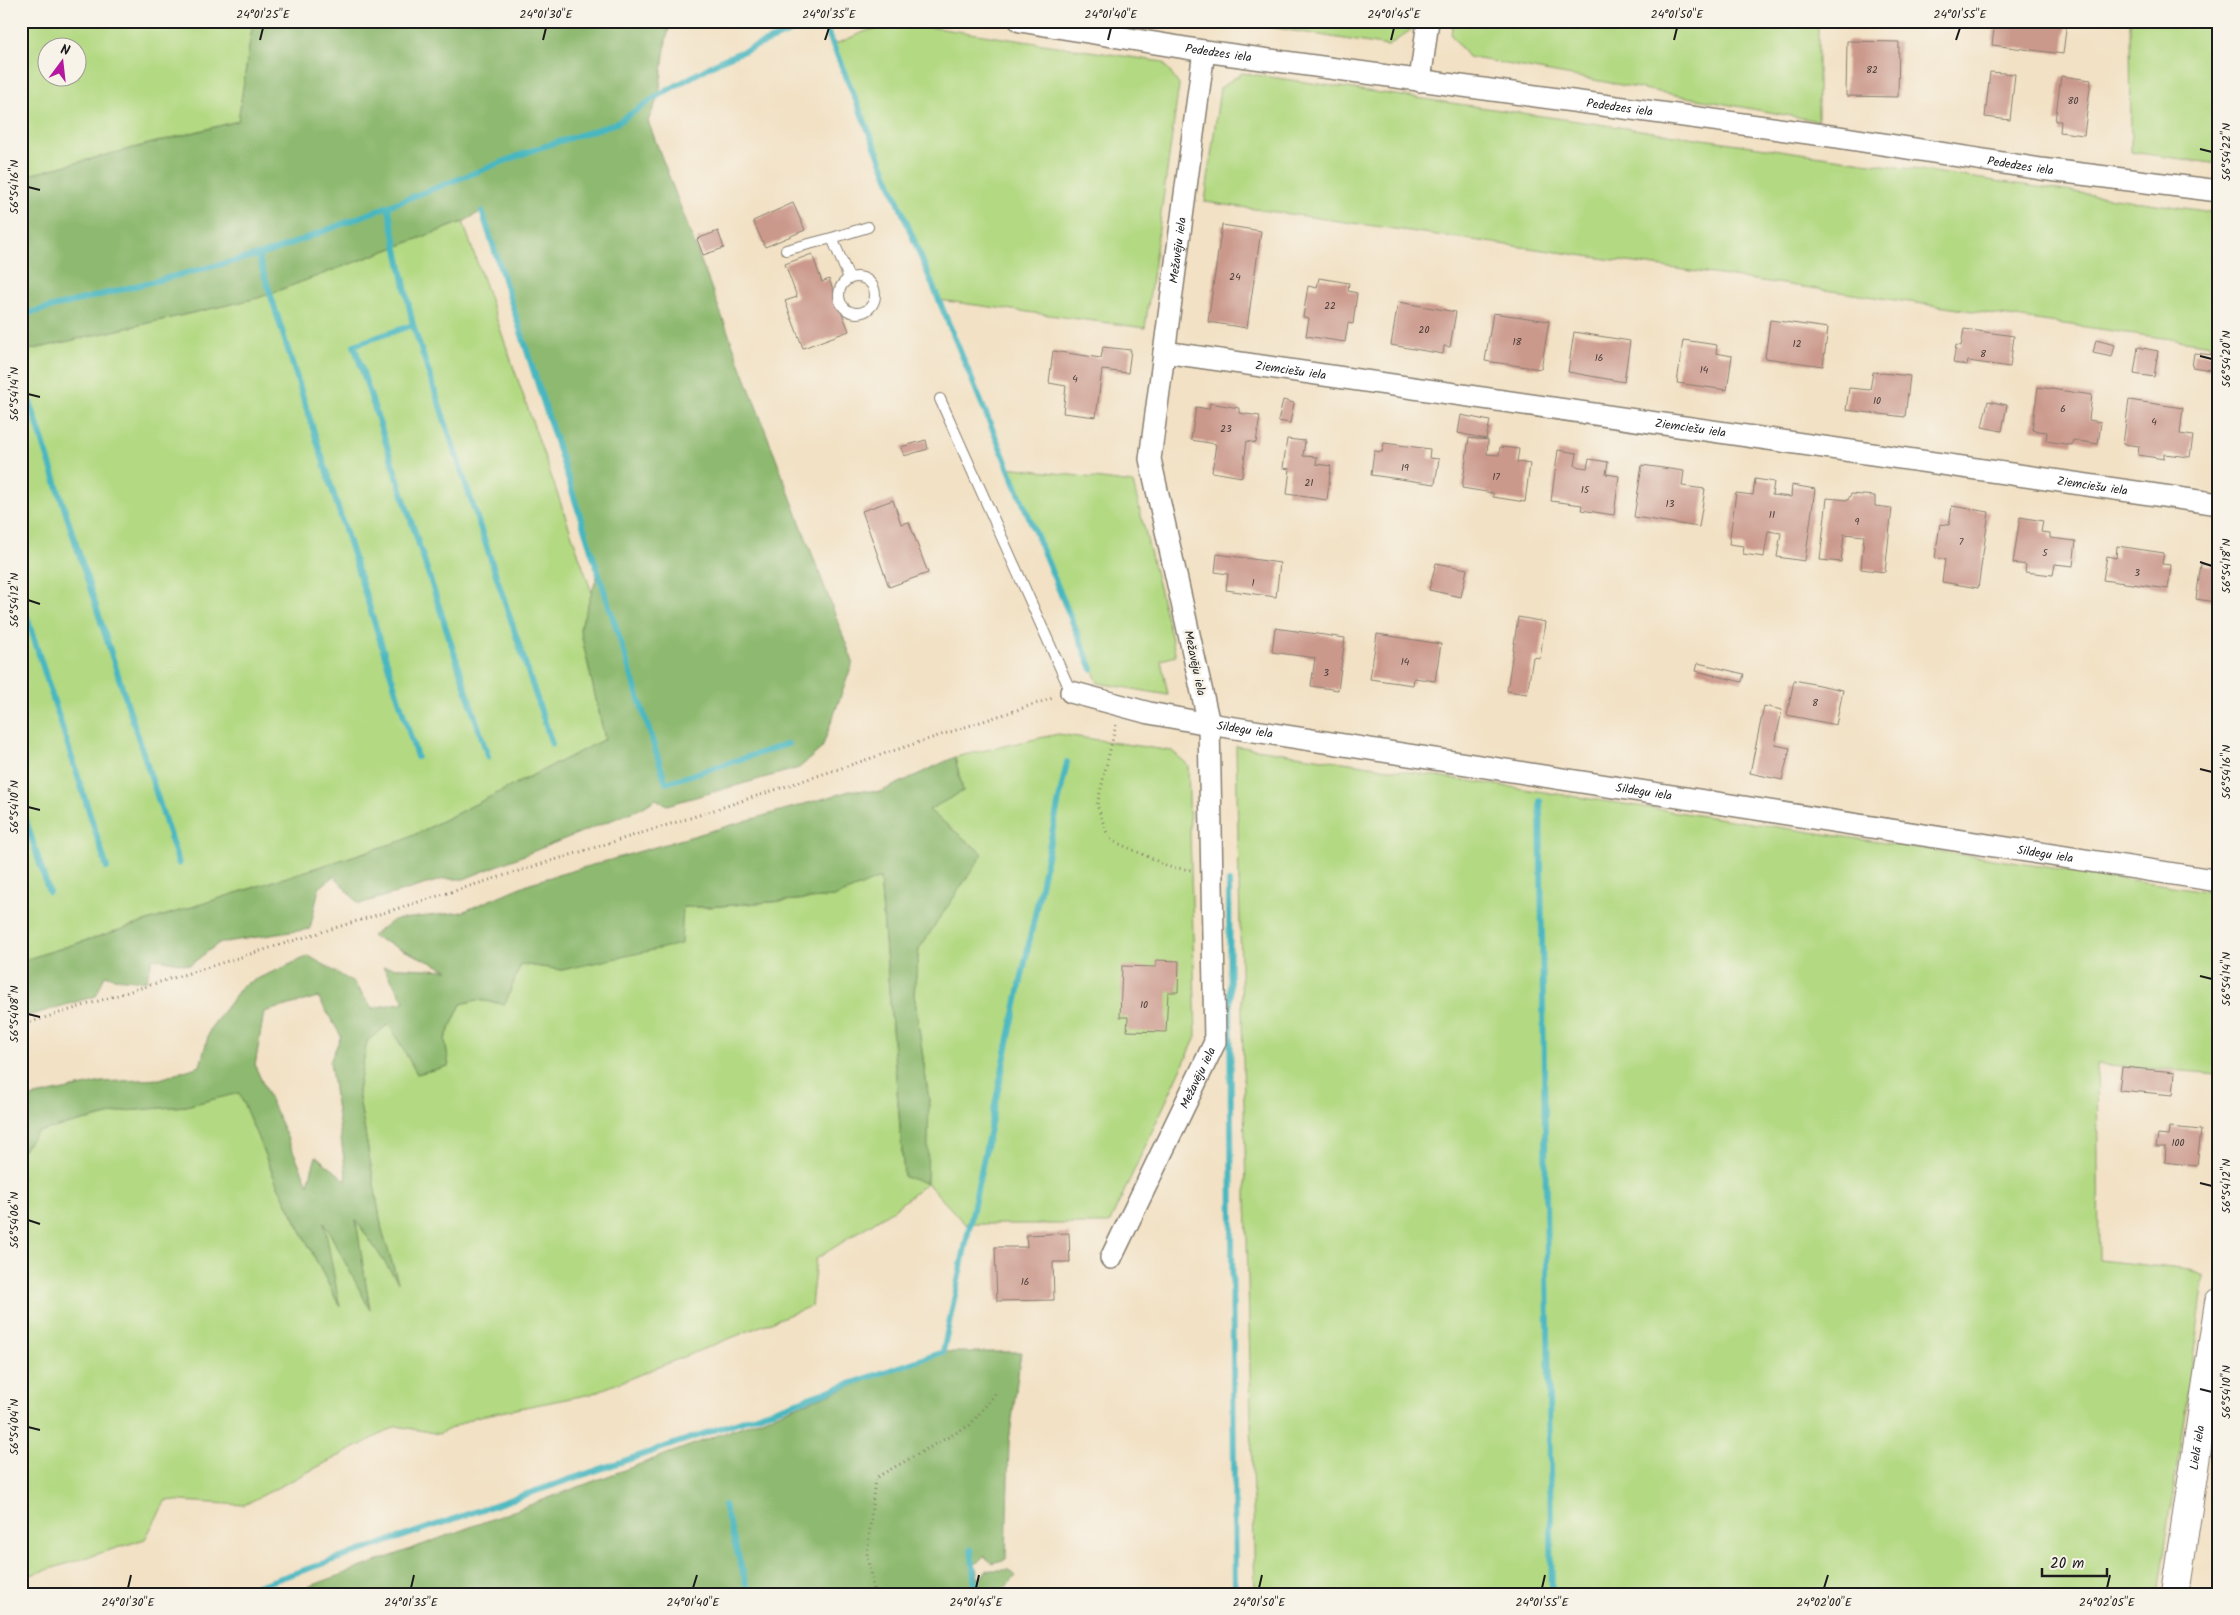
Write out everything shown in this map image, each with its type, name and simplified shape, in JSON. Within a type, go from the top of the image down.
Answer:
[{"type":"street","name":"Pededzes iela","points":[[1020,21],[1204,51],[1838,137],[2041,169],[2219,191]]},
{"type":"street","points":[[1420,80],[1428,21]]},
{"type":"street","name":"Mežavēju iela","points":[[1111,1258],[1215,1042],[1209,724],[1150,458],[1204,51]]},
{"type":"street","name":"Ziemciešu iela","points":[[1164,352],[2219,504]]},
{"type":"street","name":"Sildegu iela","points":[[1071,692],[1120,705],[1209,724],[2219,881]]},
{"type":"street","name":"Lielā iela","points":[[2175,1594],[2219,1302]]},
{"type":"lane","points":[[786,250],[868,227]]},
{"type":"lane","points":[[832,238],[849,278]]},
{"type":"lane","points":[[940,399],[1071,692]]},
{"type":"path","points":[[21,1024],[690,818],[1071,692]]},
{"type":"path","points":[[1120,705],[1097,806],[1109,839],[1170,867],[1211,872]]},
{"type":"path","points":[[874,1594],[867,1556],[875,1478],[970,1424],[996,1393]]},
{"type":"green space","points":[[21,21],[253,21],[238,121],[21,177]]},
{"type":"green space","points":[[253,21],[671,21],[666,41],[659,95],[648,121],[853,662],[822,748],[799,768],[667,805],[656,799],[642,808],[464,879],[444,879],[359,904],[334,876],[319,888],[310,929],[219,943],[190,965],[153,958],[146,981],[114,978],[105,975],[96,996],[21,1018],[21,961],[404,840],[605,739],[580,629],[598,573],[482,211],[463,222],[258,298],[21,352],[21,177],[238,121]]},
{"type":"green space","points":[[1232,21],[1413,21],[1412,29],[1388,46]]},
{"type":"green space","points":[[1453,21],[1818,21],[1818,121],[1468,57],[1451,35]]},
{"type":"green space","points":[[2130,21],[2219,21],[2219,164],[2131,152]]},
{"type":"green space","points":[[903,23],[1163,62],[1179,85],[1145,328],[939,300],[833,45],[869,30]]},
{"type":"green space","points":[[1242,73],[2219,213],[2219,346],[1205,202],[1220,88]]},
{"type":"green space","points":[[463,222],[592,593],[580,629],[605,739],[404,840],[21,961],[21,352],[258,298]]},
{"type":"green space","points":[[1008,467],[1133,483],[1176,656],[1161,660],[1168,695],[1098,683]]},
{"type":"green space","points":[[1058,734],[1172,751],[1188,765],[1196,1037],[1109,1224],[965,1224],[927,1183],[893,1210],[816,1259],[811,1306],[591,1394],[475,1417],[439,1434],[397,1426],[244,1505],[166,1500],[145,1539],[21,1578],[21,1152],[37,1132],[125,1111],[186,1106],[239,1092],[276,1182],[339,1305],[323,1220],[370,1308],[355,1219],[397,1279],[382,1230],[358,1092],[367,1041],[389,1024],[417,1074],[448,1066],[445,1039],[461,1004],[477,1000],[505,1004],[521,964],[562,970],[597,961],[683,907],[708,907],[834,897],[880,878],[904,1177],[929,1101],[914,993],[919,949],[947,905],[928,810],[963,791],[955,757]]},
{"type":"green space","points":[[1236,746],[2219,893],[2219,1074],[2097,1064],[2099,1260],[2190,1270],[2205,1276],[2158,1594],[1255,1594]]},
{"type":"green space","points":[[955,757],[963,791],[929,810],[983,854],[919,949],[914,993],[929,1101],[927,1183],[904,1177],[880,878],[834,897],[708,907],[683,907],[681,944],[562,970],[521,964],[505,1004],[477,1000],[461,1004],[445,1039],[449,1066],[417,1074],[389,1024],[367,1041],[358,1092],[382,1230],[398,1282],[356,1220],[370,1310],[324,1222],[340,1307],[276,1182],[239,1093],[186,1106],[125,1111],[37,1132],[21,1152],[21,1099],[102,1082],[160,1079],[200,1066],[210,1029],[243,985],[309,956],[354,983],[372,1008],[405,1002],[383,967],[448,970],[372,936],[393,920],[462,912],[530,883],[853,790],[880,792]],"holes":[[[318,997],[341,1036],[330,1062],[347,1181],[316,1156],[308,1184],[255,1066],[264,1012]]]},
{"type":"green space","points":[[943,1352],[1021,1352],[1009,1442],[1006,1559],[992,1563],[984,1556],[975,1565],[979,1580],[987,1570],[1010,1570],[1016,1576],[1001,1592],[1004,1594],[289,1594]]},
{"type":"building","points":[[1995,21],[2067,21],[2063,54],[1992,45]]},
{"type":"building","points":[[1847,41],[1899,42],[1898,97],[1846,96]]},
{"type":"building","points":[[1990,72],[2015,74],[2010,120],[1985,117]]},
{"type":"building","points":[[2061,76],[2091,80],[2084,135],[2060,132],[2061,121],[2055,121]]},
{"type":"building","points":[[793,203],[805,230],[765,247],[753,221]]},
{"type":"building","points":[[1222,225],[1261,231],[1247,328],[1208,322]]},
{"type":"building","points":[[718,231],[724,248],[703,255],[697,239]]},
{"type":"building","points":[[812,254],[822,282],[829,279],[849,331],[803,348],[785,301],[797,297],[785,264]]},
{"type":"building","points":[[1319,278],[1349,283],[1348,291],[1357,293],[1353,324],[1348,323],[1345,342],[1306,336],[1309,318],[1303,317],[1308,286],[1317,288]]},
{"type":"building","points":[[1398,302],[1456,312],[1450,347],[1444,346],[1443,354],[1391,345]]},
{"type":"building","points":[[1493,313],[1549,321],[1541,369],[1485,361]]},
{"type":"building","points":[[1770,320],[1828,328],[1823,366],[1765,358]]},
{"type":"building","points":[[1964,329],[2014,336],[2010,367],[1968,361],[1967,365],[1953,363],[1956,345],[1961,346]]},
{"type":"building","points":[[1574,332],[1630,341],[1624,382],[1568,372]]},
{"type":"building","points":[[1683,340],[1717,345],[1716,353],[1732,356],[1727,390],[1677,383]]},
{"type":"building","points":[[2096,340],[2115,345],[2112,357],[2093,353]]},
{"type":"building","points":[[1103,347],[1131,350],[1128,373],[1102,370],[1096,417],[1063,413],[1066,386],[1049,383],[1053,351],[1101,358]]},
{"type":"building","points":[[2138,347],[2158,351],[2154,377],[2134,374]]},
{"type":"building","points":[[2194,353],[2213,355],[2211,370],[2192,367]]},
{"type":"building","points":[[1873,372],[1910,376],[1905,417],[1846,410],[1849,388],[1870,390]]},
{"type":"building","points":[[2038,387],[2092,395],[2089,420],[2101,422],[2098,444],[2073,440],[2072,445],[2046,441],[2047,432],[2032,430]]},
{"type":"building","points":[[1283,400],[1294,403],[1290,423],[1278,421]]},
{"type":"building","points":[[2129,400],[2183,408],[2180,434],[2193,436],[2190,457],[2164,454],[2164,459],[2138,455],[2139,446],[2123,444]]},
{"type":"building","points":[[1988,401],[2007,405],[2002,431],[1982,427]]},
{"type":"building","points":[[1210,403],[1239,408],[1239,413],[1260,416],[1256,443],[1247,441],[1242,477],[1212,472],[1216,444],[1191,440],[1196,407],[1209,409]]},
{"type":"building","points":[[1461,415],[1490,421],[1486,439],[1458,433]]},
{"type":"building","points":[[2219,423],[2219,445],[2215,444]]},
{"type":"building","points":[[1469,438],[1488,440],[1487,454],[1499,455],[1500,447],[1519,449],[1517,462],[1530,464],[1525,502],[1493,497],[1493,493],[1462,488]]},
{"type":"building","points":[[1287,439],[1305,441],[1303,456],[1317,457],[1316,464],[1331,466],[1327,500],[1287,494],[1290,469],[1283,468]]},
{"type":"building","points":[[926,440],[928,449],[904,456],[901,447]]},
{"type":"building","points":[[1384,443],[1430,449],[1429,458],[1439,459],[1435,484],[1371,475],[1374,451],[1382,452]]},
{"type":"building","points":[[1558,450],[1577,453],[1575,466],[1587,468],[1589,459],[1608,462],[1606,474],[1619,476],[1614,515],[1581,510],[1582,505],[1551,501]]},
{"type":"building","points":[[1642,465],[1684,471],[1682,486],[1705,489],[1699,527],[1634,517]]},
{"type":"building","points":[[1755,479],[1774,482],[1772,495],[1791,497],[1792,485],[1815,489],[1805,561],[1777,557],[1781,533],[1768,531],[1764,557],[1743,554],[1744,546],[1729,544],[1736,493],[1753,495]]},
{"type":"building","points":[[1851,494],[1875,496],[1875,506],[1892,508],[1885,572],[1861,569],[1864,536],[1844,534],[1841,562],[1820,560],[1827,498],[1848,500]]},
{"type":"building","points":[[893,500],[901,524],[909,522],[928,573],[889,587],[862,511]]},
{"type":"building","points":[[1952,506],[1989,512],[1978,588],[1942,582],[1945,559],[1935,558],[1940,524],[1949,525]]},
{"type":"building","points":[[2020,517],[2043,521],[2041,532],[2050,533],[2050,538],[2076,541],[2073,566],[2055,564],[2053,575],[2025,572],[2026,565],[2013,563]]},
{"type":"building","points":[[2117,546],[2164,553],[2162,564],[2171,565],[2168,589],[2103,580],[2107,556],[2116,558]]},
{"type":"building","points":[[2218,547],[2219,582],[2215,602],[2196,599],[2201,564],[2215,566]]},
{"type":"building","points":[[1217,554],[1280,563],[1276,597],[1226,590],[1228,574],[1215,572]]},
{"type":"building","points":[[1436,563],[1467,569],[1461,597],[1429,590]]},
{"type":"building","points":[[1518,617],[1545,622],[1540,658],[1533,657],[1527,694],[1507,691]]},
{"type":"building","points":[[1275,628],[1345,638],[1338,690],[1311,686],[1315,658],[1272,652]]},
{"type":"building","points":[[1377,634],[1441,644],[1435,681],[1414,678],[1413,685],[1370,679]]},
{"type":"building","points":[[1698,663],[1744,674],[1742,682],[1696,671]]},
{"type":"building","points":[[1794,680],[1843,690],[1836,725],[1787,715]]},
{"type":"building","points":[[1764,706],[1782,710],[1775,745],[1790,748],[1782,780],[1750,773]]},
{"type":"building","points":[[1156,960],[1179,961],[1178,992],[1168,992],[1166,1032],[1127,1031],[1128,1017],[1120,1017],[1122,966],[1156,967]]},
{"type":"building","points":[[2122,1067],[2175,1072],[2173,1095],[2119,1090]]},
{"type":"building","points":[[2169,1127],[2201,1130],[2197,1166],[2165,1162],[2166,1147],[2156,1147],[2158,1135],[2168,1136]]},
{"type":"building","points":[[1069,1233],[1070,1262],[1053,1262],[1054,1300],[997,1301],[995,1247],[1027,1247],[1026,1235]]},
{"type":"waterway","points":[[21,315],[270,252],[536,149],[617,123],[659,95],[722,60],[817,21]]},
{"type":"waterway","points":[[823,21],[1092,669]]},
{"type":"waterway","points":[[388,206],[413,325],[552,744]]},
{"type":"waterway","points":[[482,211],[666,783],[788,744]]},
{"type":"waterway","points":[[258,255],[417,757]]},
{"type":"waterway","points":[[413,325],[354,345],[488,757]]},
{"type":"waterway","points":[[24,383],[179,864]]},
{"type":"waterway","points":[[21,598],[107,868]]},
{"type":"waterway","points":[[234,1594],[943,1352],[1067,762]]},
{"type":"waterway","points":[[1540,801],[1552,1594]]},
{"type":"waterway","points":[[21,805],[49,892]]},
{"type":"waterway","points":[[1229,882],[1235,1594]]},
{"type":"waterway","points":[[724,1505],[749,1594]]},
{"type":"waterway","points":[[971,1549],[976,1594]]}]
